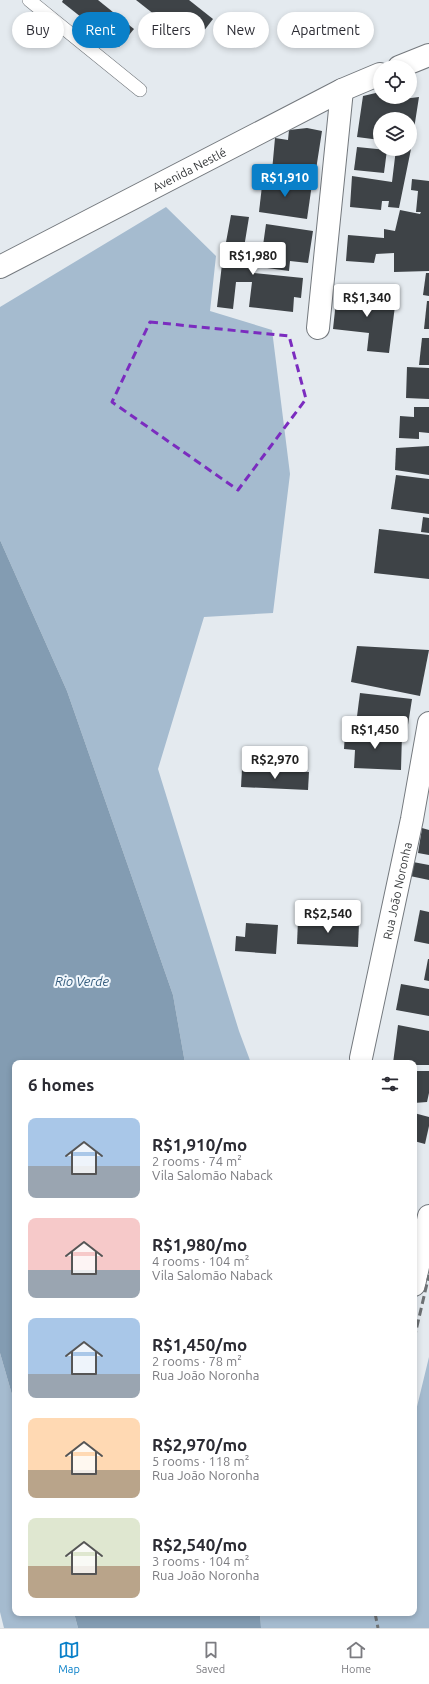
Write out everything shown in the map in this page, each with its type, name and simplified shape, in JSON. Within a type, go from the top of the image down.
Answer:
[{"type":"street","points":[[416,60],[429,55]]},
{"type":"street","name":"Avenida Nestlé","points":[[0,267],[342,90],[373,77]]},
{"type":"street","points":[[318,328],[342,90]]},
{"type":"street","name":"Rua João Noronha","points":[[361,1058],[420,821],[429,723]]},
{"type":"street","points":[[417,1271],[429,1216]]},
{"type":"lane","points":[[29,0],[140,90]]},
{"type":"highlighted area","points":[[150,322],[289,336],[306,399],[238,490],[112,402]]},
{"type":"shaded area","points":[[166,207],[216,256],[210,311],[272,330],[290,474],[273,613],[204,617],[158,769],[239,1031],[250,1060],[184,1060],[173,995],[67,691],[0,540],[0,307]]},
{"type":"shaded area","points":[[0,1353],[12,1395],[12,1616],[75,1616],[78,1628],[4,1628],[0,1612]]},
{"type":"shaded area","points":[[429,1357],[429,1628],[261,1628],[260,1616],[417,1616],[417,1407]]},
{"type":"water","name":"Rio Verde","points":[[0,540],[67,691],[173,995],[184,1060],[12,1060],[12,1395],[0,1353]]},
{"type":"water","points":[[75,1616],[260,1616],[261,1628],[78,1628]]},
{"type":"building","points":[[63,0],[98,0],[113,12],[75,12],[62,2]]},
{"type":"building","points":[[136,0],[189,0],[204,12],[151,12]]},
{"type":"building","points":[[205,13],[213,19],[205,29]]},
{"type":"building","points":[[130,26],[134,29],[130,34]]},
{"type":"building","points":[[373,94],[373,104],[417,104],[417,97],[419,97],[417,112],[373,112],[373,139],[357,137],[363,96]]},
{"type":"building","points":[[307,128],[322,131],[315,176],[272,171],[275,138],[288,140],[289,130]]},
{"type":"building","points":[[357,147],[373,149],[373,156],[386,156],[384,173],[354,170]]},
{"type":"building","points":[[395,156],[410,156],[399,208],[388,207],[389,201],[382,201],[381,210],[350,207],[352,176],[392,182]]},
{"type":"building","points":[[263,177],[312,184],[307,219],[259,212]]},
{"type":"building","points":[[412,179],[429,181],[429,271],[394,272],[394,253],[376,254],[374,263],[346,261],[348,235],[384,238],[384,229],[395,231],[400,210],[420,214],[421,212],[416,212],[418,191],[411,190]]},
{"type":"building","points":[[231,215],[249,217],[241,266],[253,267],[253,273],[303,278],[301,298],[294,297],[293,312],[249,307],[252,282],[236,282],[233,309],[217,307],[222,264]]},
{"type":"building","points":[[266,224],[313,231],[308,263],[290,261],[289,271],[260,267]]},
{"type":"building","points":[[426,273],[429,273],[429,296],[423,295]]},
{"type":"building","points":[[337,292],[396,298],[389,353],[367,351],[369,333],[333,329]]},
{"type":"building","points":[[427,301],[429,301],[429,329],[424,329]]},
{"type":"building","points":[[422,338],[429,338],[429,365],[419,365]]},
{"type":"building","points":[[407,367],[429,368],[429,399],[406,398]]},
{"type":"building","points":[[414,407],[429,407],[429,433],[419,432],[419,439],[399,438],[400,416],[414,417]]},
{"type":"building","points":[[429,446],[429,475],[395,470],[396,448]]},
{"type":"building","points":[[396,475],[429,479],[429,514],[391,509]]},
{"type":"building","points":[[423,517],[429,518],[429,533],[421,532]]},
{"type":"building","points":[[379,529],[429,535],[429,579],[374,573]]},
{"type":"building","points":[[357,646],[429,650],[420,696],[351,682]]},
{"type":"building","points":[[360,693],[412,699],[407,731],[356,724]]},
{"type":"building","points":[[345,732],[402,734],[401,770],[354,768],[355,750],[344,749]]},
{"type":"building","points":[[242,769],[309,772],[308,790],[241,787]]},
{"type":"building","points":[[422,828],[429,830],[429,855],[418,853]]},
{"type":"building","points":[[413,862],[429,865],[429,880],[410,876]]},
{"type":"building","points":[[420,910],[429,912],[429,944],[414,941]]},
{"type":"building","points":[[298,920],[359,923],[358,947],[297,944]]},
{"type":"building","points":[[246,923],[278,925],[276,954],[235,951],[236,936],[245,937]]},
{"type":"building","points":[[429,959],[429,981],[424,980]]},
{"type":"building","points":[[401,984],[429,989],[429,1016],[396,1010]]},
{"type":"building","points":[[398,1025],[429,1031],[429,1065],[417,1065],[417,1060],[393,1060]]},
{"type":"building","points":[[417,1071],[429,1071],[429,1093],[427,1102],[417,1103]]},
{"type":"building","points":[[417,1114],[429,1117],[429,1126],[425,1144],[417,1142]]},
{"type":"railway","points":[[417,1326],[429,1275]]},
{"type":"railway","points":[[376,1616],[378,1628]]}]
